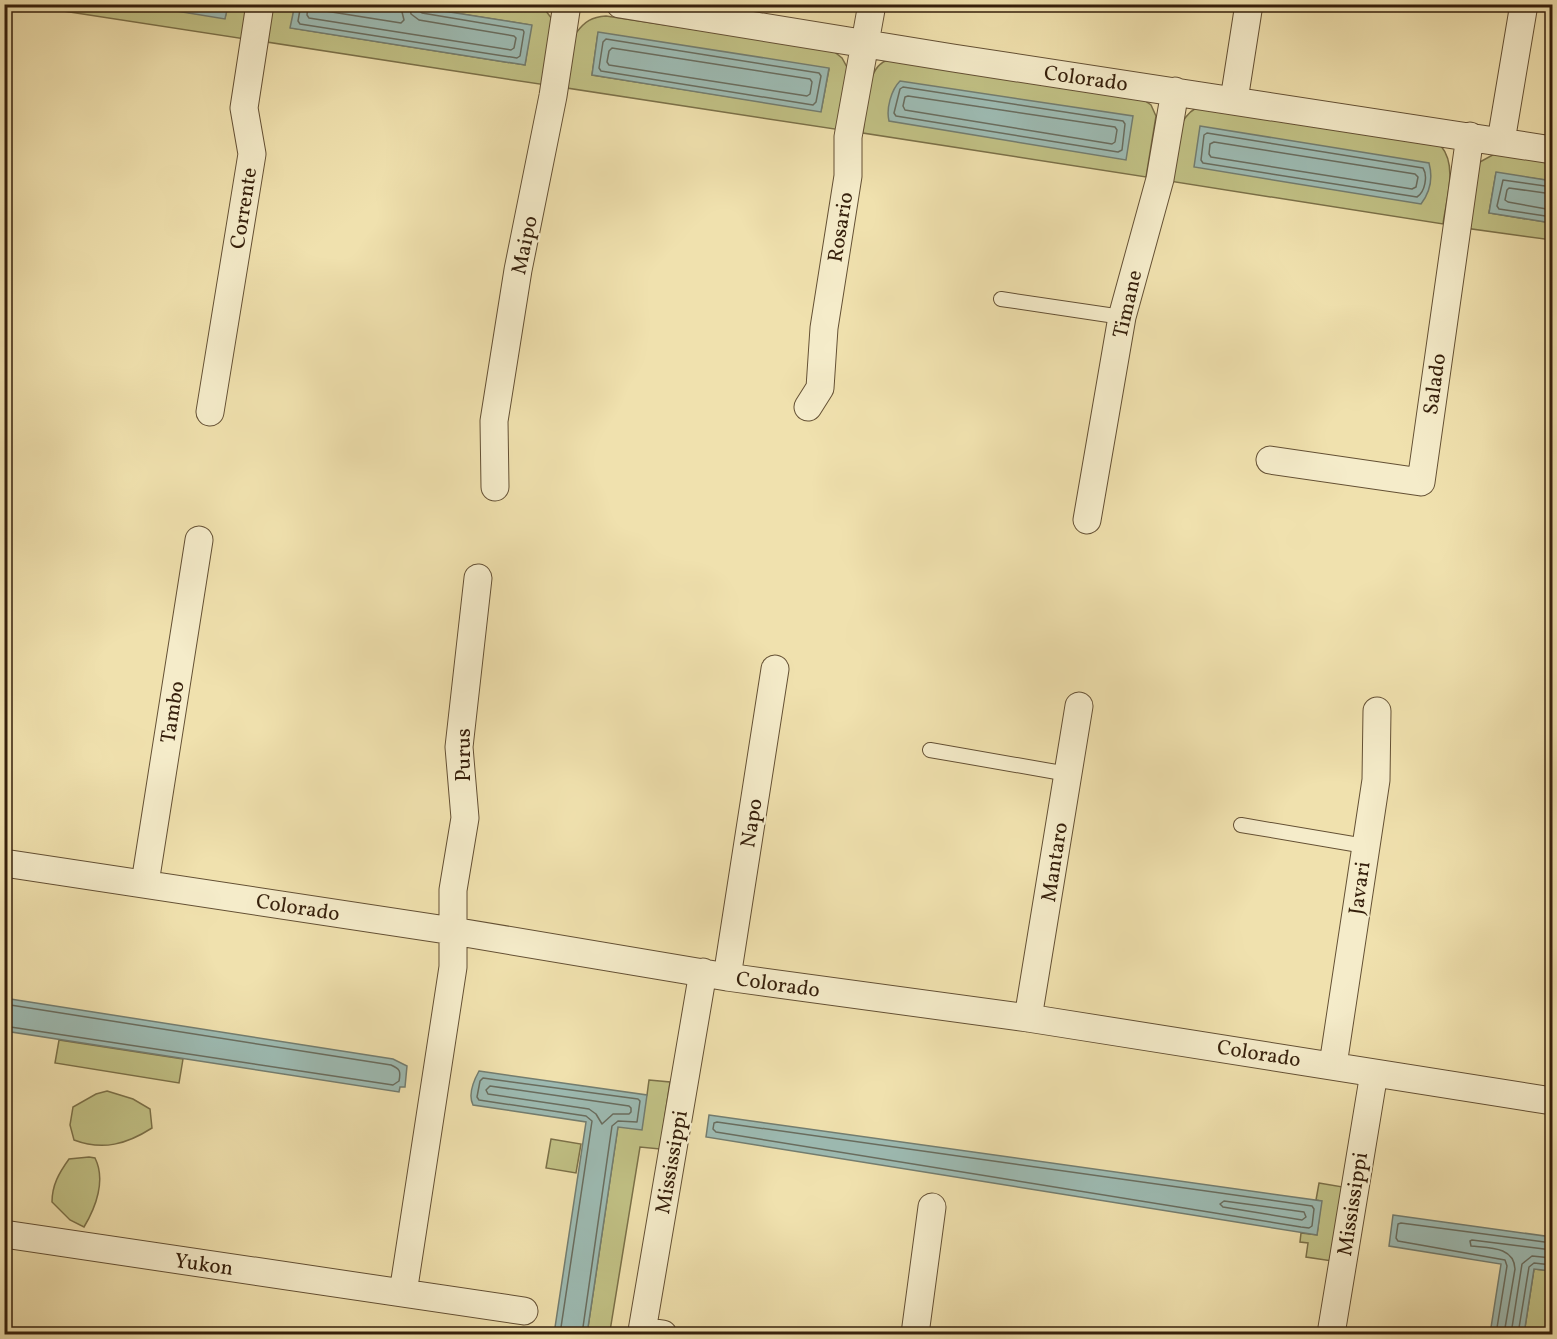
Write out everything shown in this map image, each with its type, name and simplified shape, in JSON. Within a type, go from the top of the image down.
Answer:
[{"type":"street","name":"Corrente","points":[[210,412],[252,154],[244,108],[260,4]]},
{"type":"street","name":"Maipo","points":[[495,487],[494,421],[518,270],[553,96],[567,4]]},
{"type":"street","name":"Colorado","points":[[620,4],[953,58],[1552,150]]},
{"type":"street","name":"Rosario","points":[[808,407],[820,388],[824,328],[848,176],[848,137],[872,4]]},
{"type":"street","points":[[1234,100],[1249,4]]},
{"type":"street","points":[[1501,141],[1524,4]]},
{"type":"street","name":"Timane","points":[[1087,520],[1122,317],[1160,179],[1175,91]]},
{"type":"street","name":"Salado","points":[[1270,460],[1420,482],[1470,136]]},
{"type":"street","name":"Tambo","points":[[145,883],[199,540]]},
{"type":"street","name":"Purus","points":[[453,931],[453,890],[465,818],[459,747],[477,578]]},
{"type":"street","name":"Napo","points":[[715,975],[775,669]]},
{"type":"street","name":"Mantaro","points":[[1028,1018],[1079,706]]},
{"type":"street","name":"Javari","points":[[1333,1065],[1376,780],[1377,711]]},
{"type":"street","name":"Colorado","points":[[4,863],[453,931],[715,975],[1028,1018],[1552,1101]]},
{"type":"street","points":[[403,1293],[453,967],[453,931]]},
{"type":"street","name":"Mississippi","points":[[663,1335],[642,1331],[715,975]]},
{"type":"street","name":"Mississippi","points":[[1330,1335],[1374,1072]]},
{"type":"street","points":[[915,1335],[932,1207]]},
{"type":"street","name":"Yukon","points":[[4,1234],[524,1311]]},
{"type":"lane","points":[[1001,299],[1122,317]]},
{"type":"lane","points":[[930,750],[1068,774]]},
{"type":"lane","points":[[1241,825],[1365,846]]},
{"type":"green space","points":[[273,4],[295,5],[291,28],[525,65],[531,25],[405,5],[537,6],[546,11],[552,19],[546,85],[267,42]]},
{"type":"green space","points":[[24,5],[139,5],[225,18],[228,5],[250,5],[245,39]]},
{"type":"green space","points":[[601,17],[832,50],[842,58],[848,69],[841,130],[567,88],[576,33],[589,20]],"holes":[[[598,33],[829,69],[821,111],[592,75]]]},
{"type":"green space","points":[[891,59],[1141,98],[1151,105],[1156,116],[1146,177],[863,133],[869,85],[877,68]]},
{"type":"green space","points":[[1196,108],[1441,146],[1449,163],[1450,173],[1443,224],[1169,181],[1179,130],[1188,114]]},
{"type":"green space","points":[[1498,152],[1552,160],[1552,181],[1496,173],[1489,213],[1552,223],[1552,240],[1465,228],[1478,163]]},
{"type":"green space","points":[[59,1040],[183,1059],[179,1083],[55,1063]]},
{"type":"green space","points":[[649,1080],[670,1082],[660,1149],[640,1147],[610,1331],[630,1334],[587,1334],[618,1126],[647,1095]]},
{"type":"green space","points":[[107,1091],[133,1099],[150,1109],[152,1128],[124,1142],[114,1144],[95,1145],[74,1140],[70,1125],[73,1107],[96,1094]]},
{"type":"green space","points":[[551,1139],[581,1144],[576,1173],[546,1168]]},
{"type":"green space","points":[[95,1158],[100,1184],[96,1202],[84,1227],[70,1220],[52,1202],[52,1196],[57,1179],[69,1159]]},
{"type":"green space","points":[[1319,1183],[1343,1187],[1332,1261],[1306,1257],[1308,1243],[1300,1242],[1301,1233],[1317,1235],[1321,1201],[1316,1200]]},
{"type":"green space","points":[[1534,1269],[1552,1271],[1552,1306],[1548,1334],[1524,1334]]},
{"type":"water","points":[[228,4],[225,19],[139,5]]},
{"type":"water","points":[[295,4],[405,5],[532,25],[525,65],[290,28]]},
{"type":"water","points":[[598,32],[829,68],[821,112],[592,75]]},
{"type":"water","points":[[900,81],[1133,116],[1126,160],[889,121],[890,100]]},
{"type":"water","points":[[1200,126],[1429,163],[1431,179],[1429,189],[1421,204],[1194,167]]},
{"type":"water","points":[[1496,172],[1552,181],[1552,223],[1489,213]]},
{"type":"water","points":[[4,998],[393,1059],[407,1066],[405,1087],[400,1087],[399,1092],[5,1031]]},
{"type":"water","points":[[479,1071],[647,1095],[642,1130],[618,1127],[587,1334],[554,1334],[586,1122],[473,1105],[471,1092]]},
{"type":"water","points":[[709,1115],[1322,1201],[1317,1235],[706,1137]]},
{"type":"water","points":[[1393,1215],[1552,1237],[1552,1271],[1534,1269],[1524,1334],[1490,1334],[1501,1264],[1389,1246]]}]
